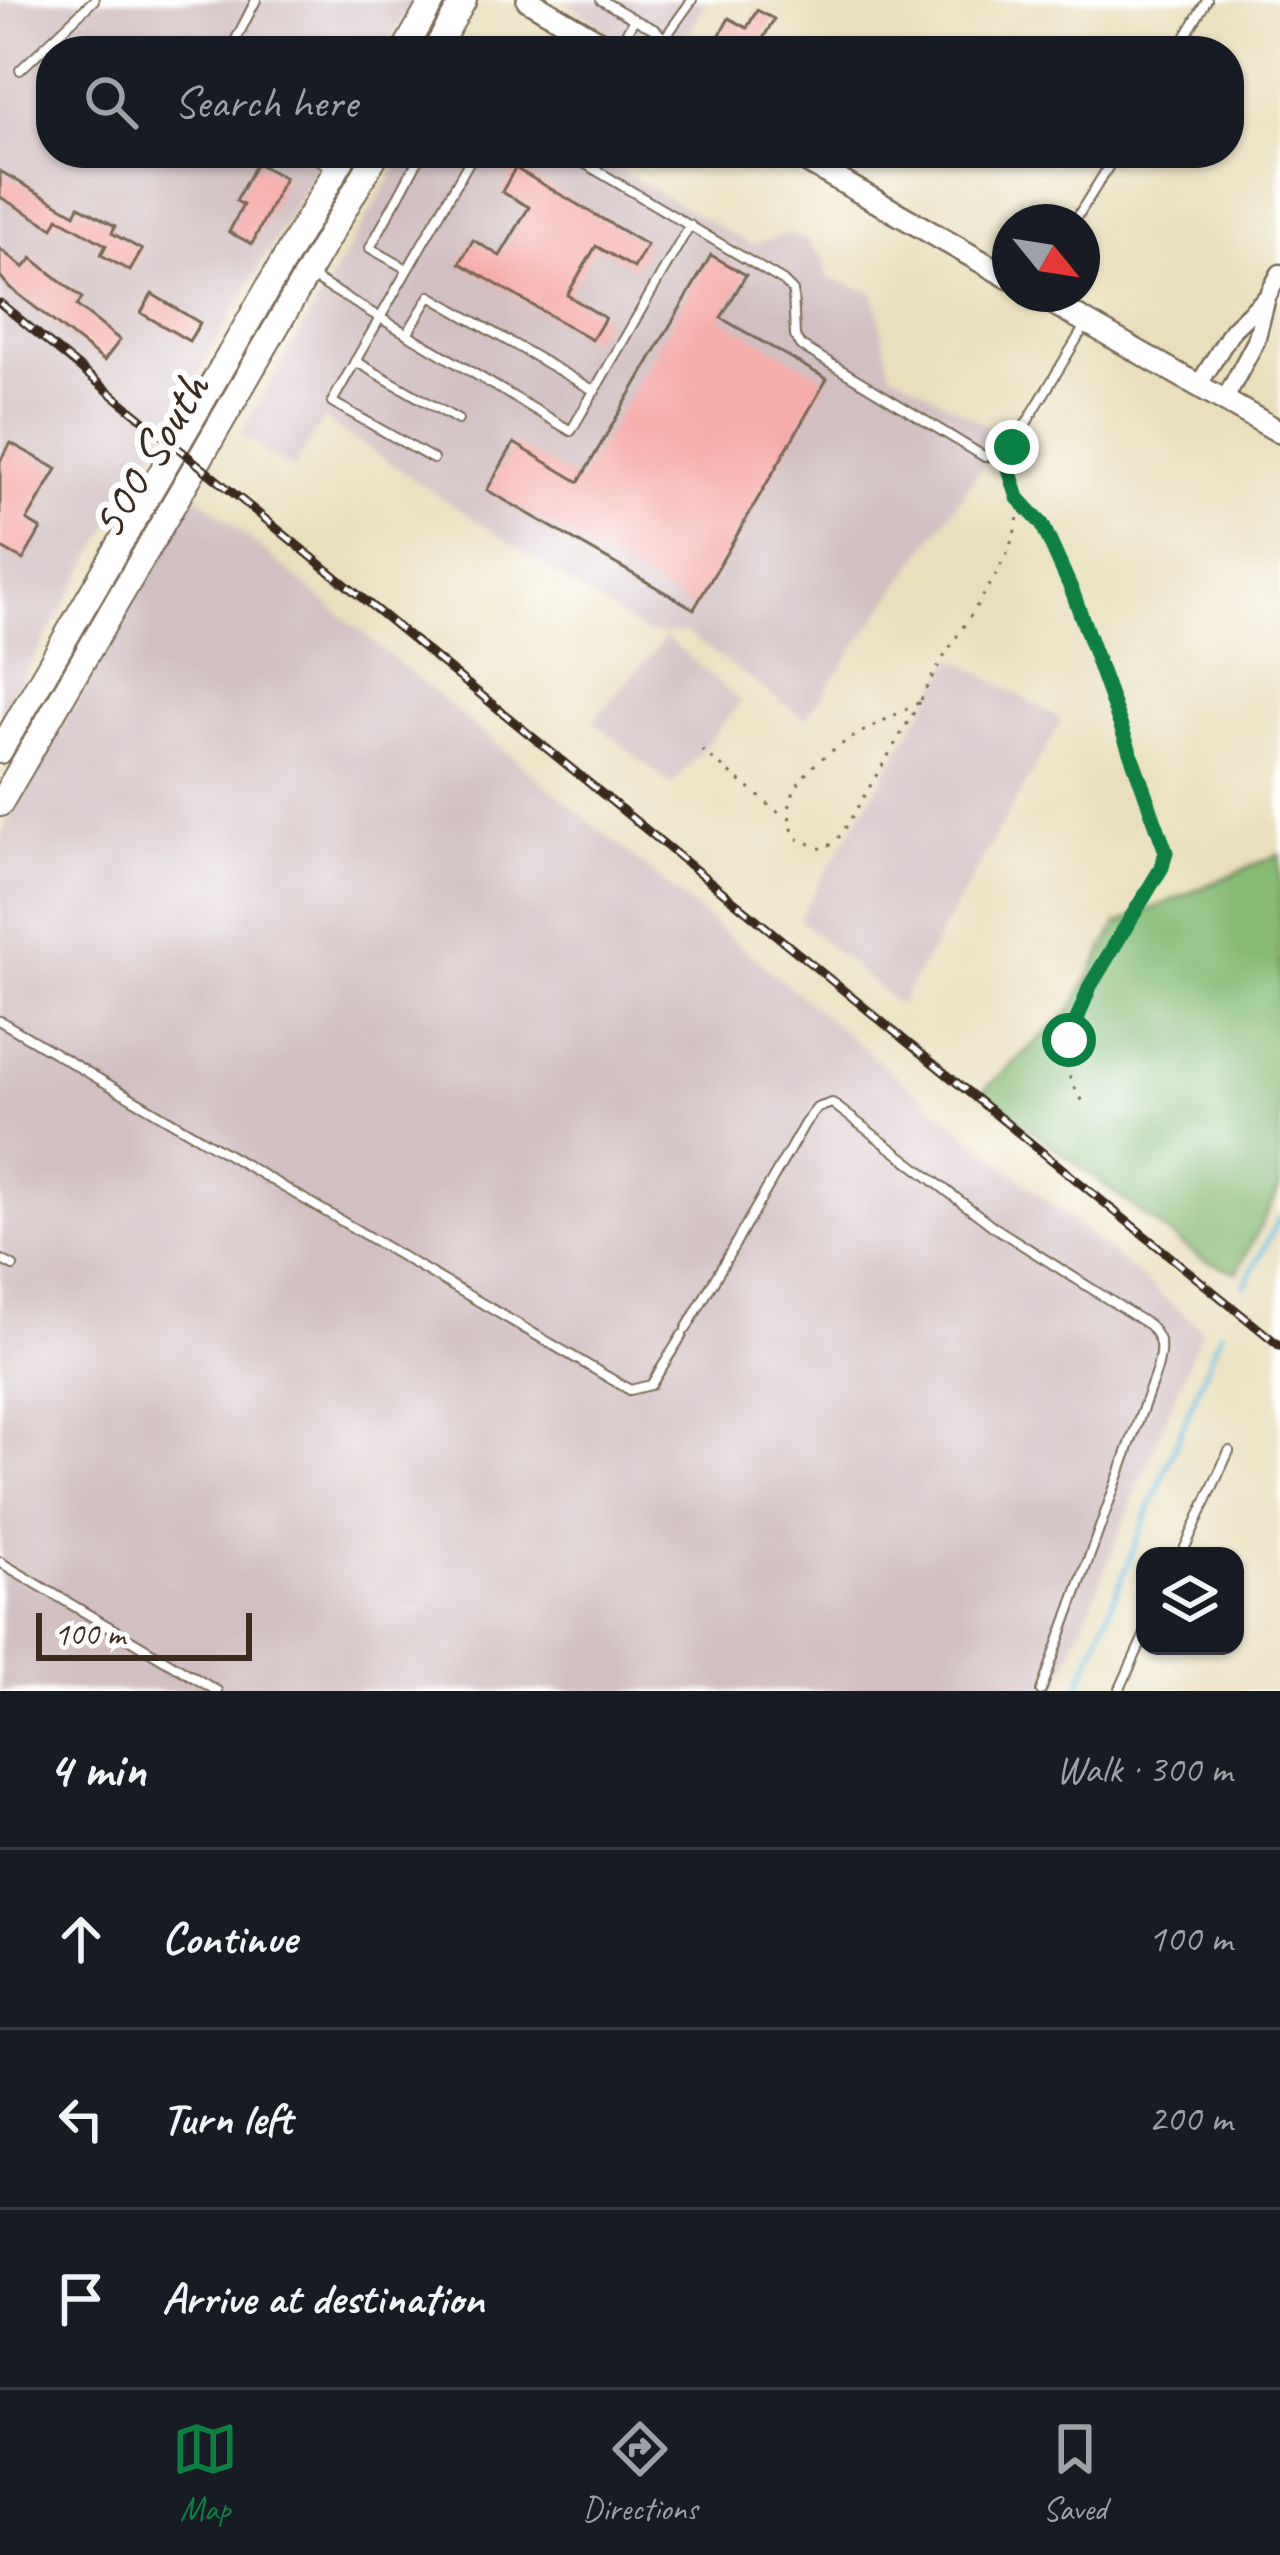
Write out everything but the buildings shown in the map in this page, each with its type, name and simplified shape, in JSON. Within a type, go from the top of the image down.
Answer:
[{"type":"main road","points":[[413,36],[433,0]]},
{"type":"main road","points":[[444,36],[464,0]]},
{"type":"main road","name":"500 South","points":[[0,751],[339,168]]},
{"type":"main road","name":"500 South","points":[[0,804],[368,168]]},
{"type":"street","points":[[528,0],[590,36]]},
{"type":"street","points":[[818,168],[992,268]]},
{"type":"street","points":[[1224,400],[1256,341],[1267,297],[1280,273]]},
{"type":"street","points":[[1198,386],[1233,329],[1267,297]]},
{"type":"street","points":[[1068,312],[1280,432]]},
{"type":"lane","points":[[56,36],[94,0]]},
{"type":"lane","points":[[238,36],[256,0]]},
{"type":"lane","points":[[601,0],[661,36]]},
{"type":"lane","points":[[666,36],[692,0]]},
{"type":"lane","points":[[1186,36],[1207,0]]},
{"type":"lane","points":[[624,36],[634,19]]},
{"type":"lane","points":[[20,70],[36,55]]},
{"type":"lane","points":[[407,269],[370,248],[414,168]]},
{"type":"lane","points":[[433,459],[332,402],[466,168]]},
{"type":"lane","points":[[593,168],[760,266],[793,291],[800,346],[986,457],[1004,453],[1020,436],[1087,323]]},
{"type":"lane","points":[[1084,204],[1107,168]]},
{"type":"lane","points":[[307,274],[572,431],[690,225]]},
{"type":"lane","points":[[407,334],[430,296],[595,391]]},
{"type":"lane","points":[[355,361],[458,420]]},
{"type":"lane","points":[[0,1021],[630,1390],[651,1385],[806,1123],[817,1108],[832,1103],[994,1227],[1149,1325],[1162,1347],[1041,1691]]},
{"type":"lane","points":[[0,1259],[13,1267]]},
{"type":"lane","points":[[1185,1547],[1229,1450]]},
{"type":"lane","points":[[0,1562],[217,1691]]},
{"type":"lane","points":[[1119,1691],[1136,1654]]},
{"type":"path","points":[[702,750],[787,820],[796,838],[825,850],[841,835],[1006,553],[1018,516],[1018,498],[1004,453]]},
{"type":"path","points":[[1018,498],[1042,524],[1073,593],[1166,852],[1162,867],[1090,986],[1069,1040],[1068,1073],[1085,1106]]},
{"type":"path","points":[[787,820],[797,784],[820,757],[920,702]]},
{"type":"shaded area","points":[[0,0],[413,0],[393,36],[36,36],[36,168],[317,168],[0,717]]},
{"type":"shaded area","points":[[565,0],[707,0],[687,36],[614,36]]},
{"type":"shaded area","points":[[396,168],[615,168],[751,245],[788,234],[806,239],[825,261],[828,278],[874,293],[891,371],[1001,434],[805,719],[685,632],[648,635],[324,419],[293,470],[240,435]]},
{"type":"shaded area","points":[[194,493],[1202,1329],[1056,1691],[0,1691],[0,836]]},
{"type":"shaded area","points":[[666,637],[740,702],[672,786],[593,721]]},
{"type":"shaded area","points":[[954,658],[1062,720],[899,1006],[798,919]]},
{"type":"green space","points":[[1280,854],[1280,1188],[1237,1272],[1202,1259],[982,1092],[1072,1009],[1117,924]]},
{"type":"waterway","points":[[1245,1285],[1280,1217]]},
{"type":"waterway","points":[[1077,1691],[1221,1331]]},
{"type":"railway","points":[[0,303],[1280,1346]]},
{"type":"route","points":[[1012,447],[1004,453],[1018,498],[1042,524],[1073,593],[1166,852],[1162,867],[1090,986],[1069,1040]]}]
